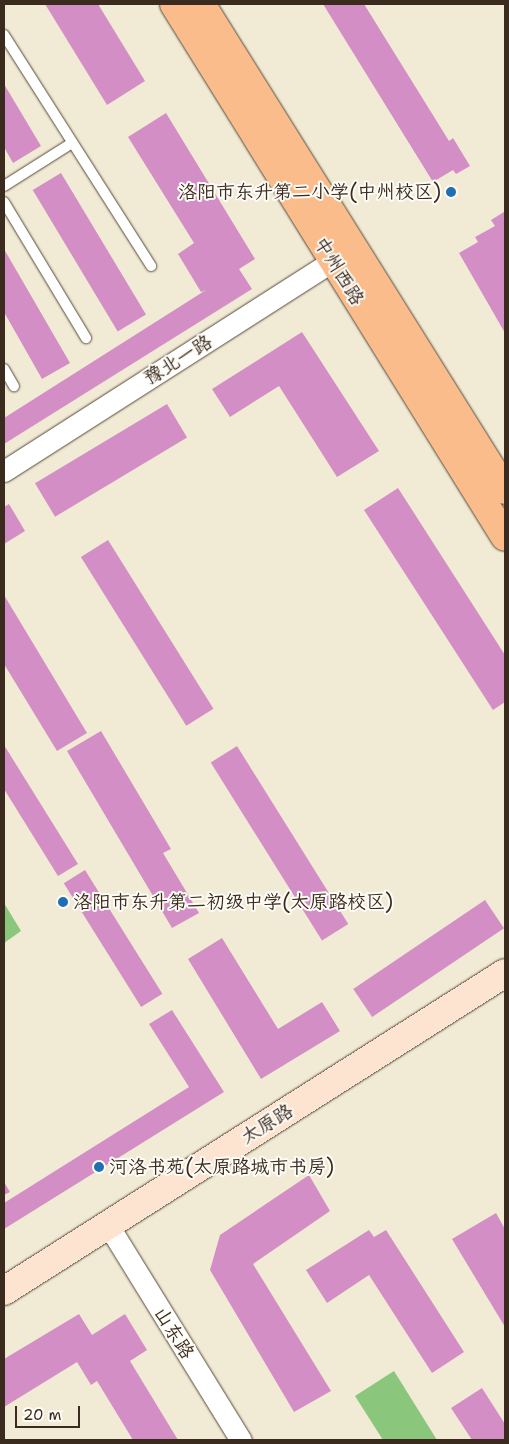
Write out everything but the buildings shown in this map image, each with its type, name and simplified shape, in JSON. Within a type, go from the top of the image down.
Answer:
[{"type":"main road","name":"中州西路","points":[[174,4],[342,255],[505,490]]},
{"type":"main road","name":"中州西路","points":[[200,4],[505,537]]},
{"type":"main road","name":"太原路","points":[[4,1291],[505,973]]},
{"type":"street","name":"豫北一路","points":[[4,471],[342,255]]},
{"type":"street","name":"山东路","points":[[108,1225],[241,1440]]},
{"type":"lane","points":[[4,35],[151,266]]},
{"type":"lane","points":[[4,186],[72,142]]},
{"type":"lane","points":[[4,202],[86,338]]},
{"type":"lane","points":[[4,369],[14,386]]},
{"type":"green space","points":[[4,903],[21,931],[4,943]]},
{"type":"green space","points":[[394,1371],[437,1440],[383,1440],[355,1396]]},
{"type":"place","name":"洛阳市东升第二小学(中州校区)","points":[[451,192]]},
{"type":"place","name":"洛阳市东升第二初级中学(太原路校区)","points":[[63,902]]},
{"type":"place","name":"河洛书苑(太原路城市书房)","points":[[99,1167]]}]
